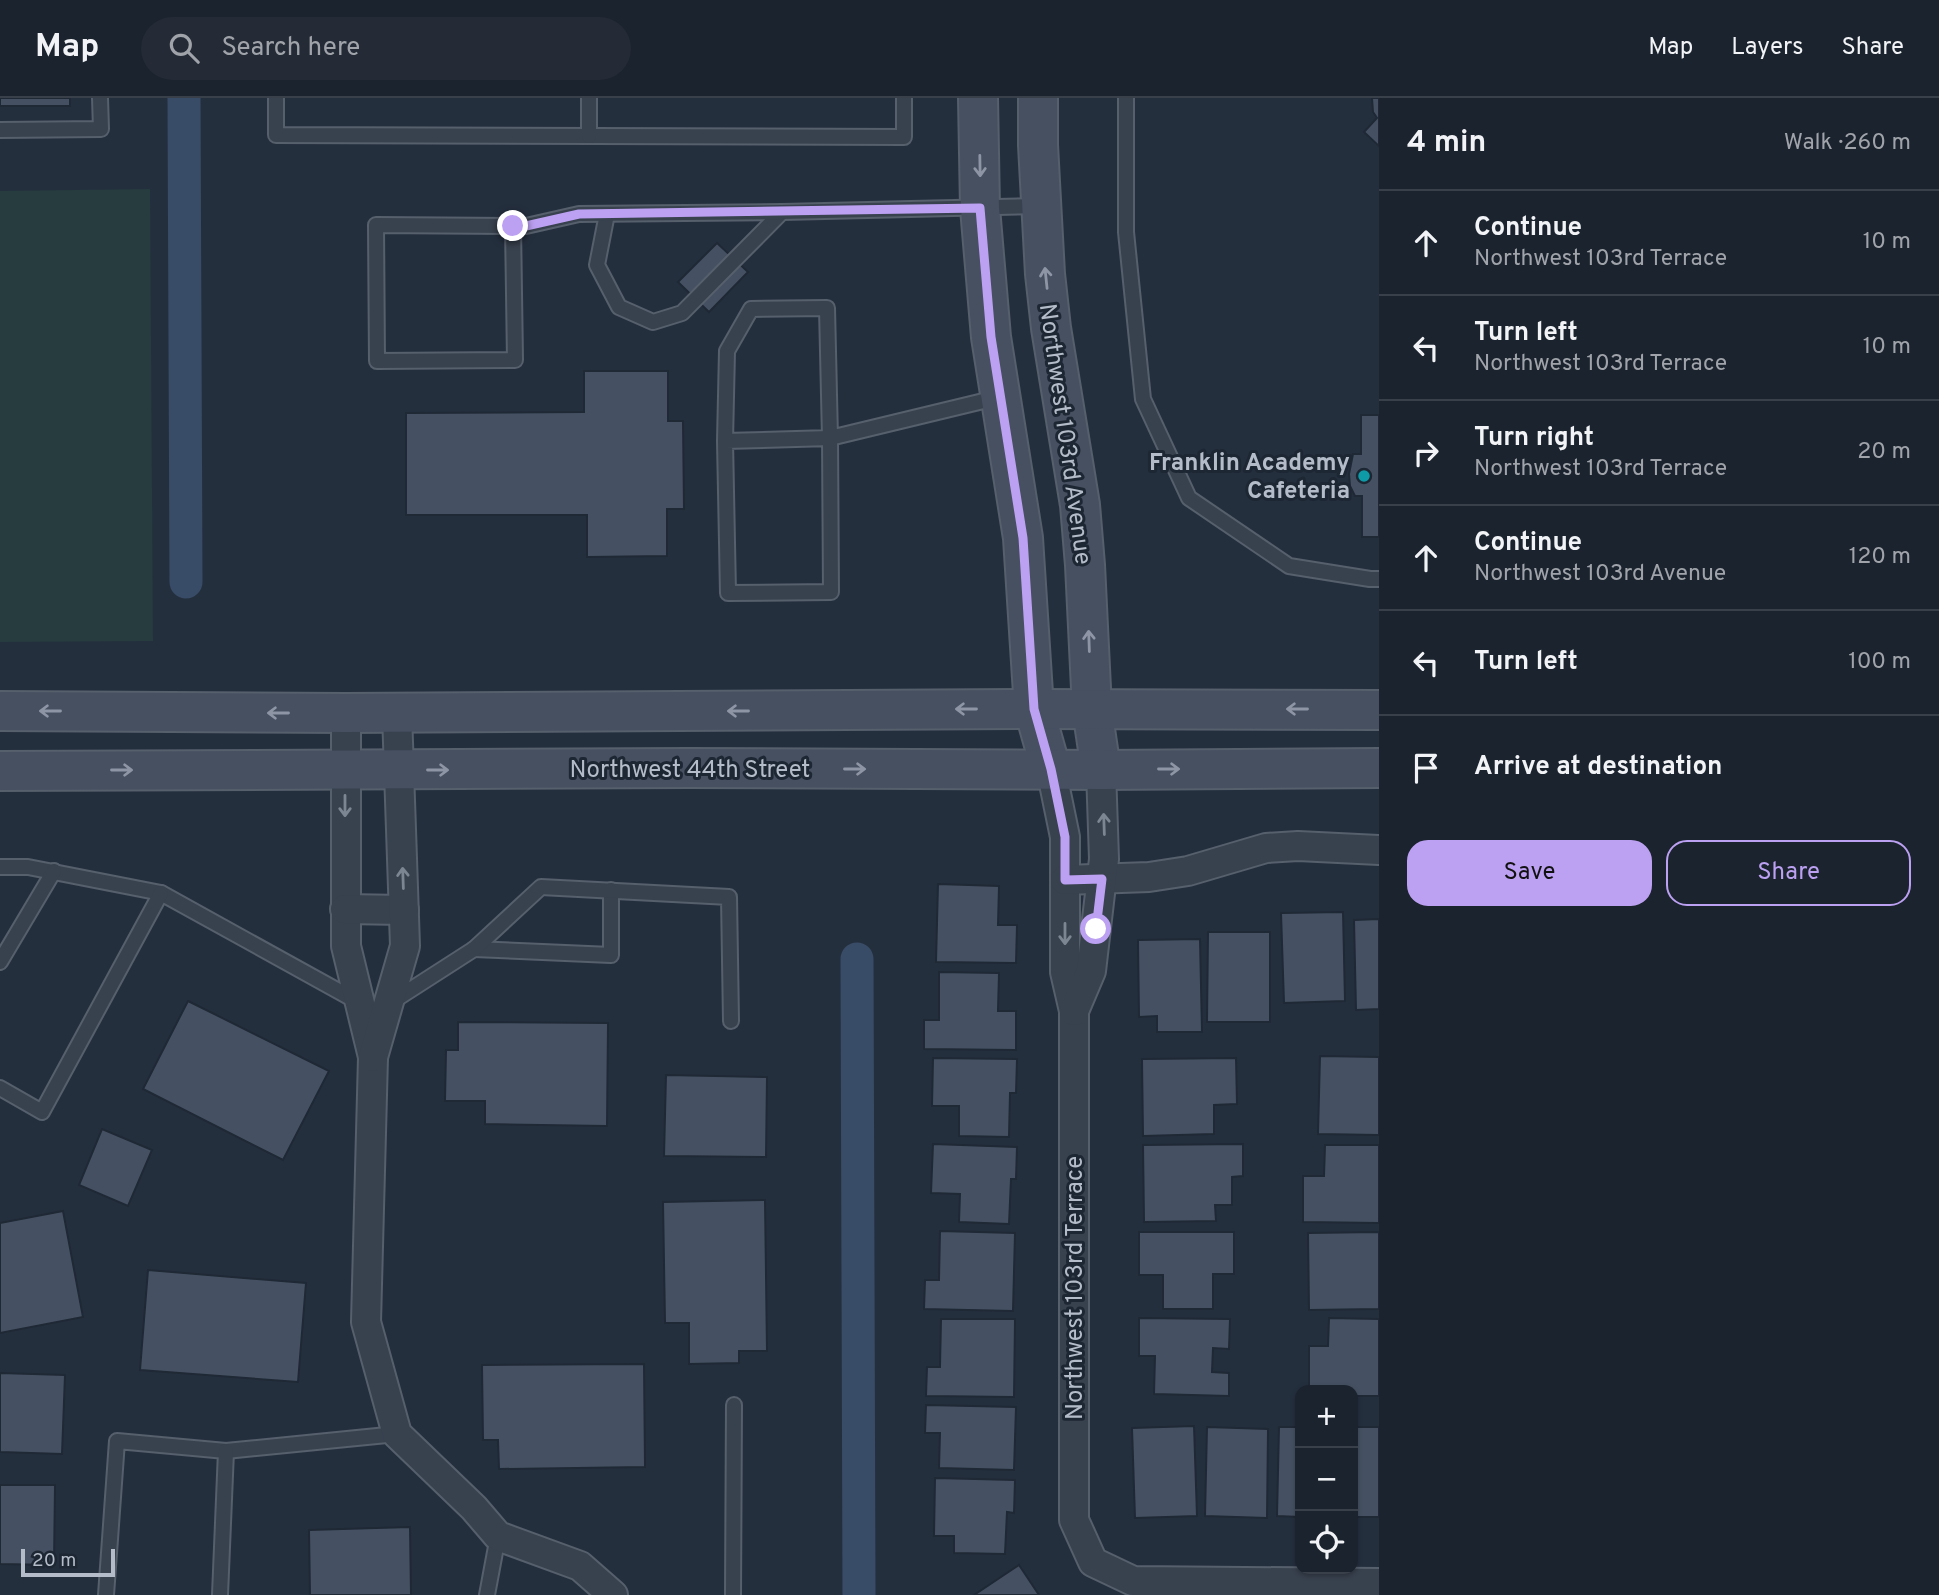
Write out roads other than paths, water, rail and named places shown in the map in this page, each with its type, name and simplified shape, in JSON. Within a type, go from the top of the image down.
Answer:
[{"type":"street","points":[[978,98],[980,208],[991,337],[1023,538],[1034,709],[1051,769]]},
{"type":"street","name":"Northwest 103rd Avenue","points":[[1038,98],[1045,274],[1080,505],[1092,709],[1101,770]]},
{"type":"street","points":[[0,710],[397,713],[1379,710]]},
{"type":"street","points":[[346,713],[346,946],[373,1057]]},
{"type":"street","points":[[397,713],[405,946],[373,1057],[366,1322],[397,1434],[474,1508],[498,1536],[580,1566],[606,1592]]},
{"type":"street","name":"Northwest 44th Street","points":[[0,771],[1379,768]]},
{"type":"street","name":"Northwest 103rd Terrace","points":[[1051,769],[1065,837],[1065,972],[1074,1011],[1074,1520],[1093,1562],[1133,1581],[1379,1583]]},
{"type":"street","name":"Northwest 103rd Terrace","points":[[1074,1011],[1091,971],[1102,879],[1104,828],[1101,770]]},
{"type":"street","points":[[1065,880],[1149,877],[1188,871],[1266,848],[1298,846],[1379,850]]},
{"type":"street","points":[[345,909],[404,910]]},
{"type":"lane","points":[[0,130],[100,129],[100,98]]},
{"type":"lane","points":[[276,98],[276,135],[904,137],[904,98]]},
{"type":"lane","points":[[589,98],[589,136]]},
{"type":"lane","points":[[1126,98],[1126,232],[1143,399],[1189,498],[1289,566],[1379,579]]},
{"type":"lane","points":[[513,226],[515,360],[377,361],[376,225],[526,226],[579,214],[1041,206]]},
{"type":"lane","points":[[607,214],[597,265],[619,307],[653,322],[682,313],[782,212]]},
{"type":"lane","points":[[827,308],[830,439],[831,592],[728,593],[725,441],[727,351],[751,309],[827,308]]},
{"type":"lane","points":[[725,441],[830,439],[1001,397]]},
{"type":"lane","points":[[0,867],[54,871],[161,893],[358,1003],[390,1003],[474,949],[541,887],[729,897],[731,1021]]},
{"type":"lane","points":[[0,962],[54,871]]},
{"type":"lane","points":[[474,949],[611,955],[611,890]]},
{"type":"lane","points":[[0,1088],[42,1112],[161,893]]},
{"type":"lane","points":[[733,1595],[734,1405]]},
{"type":"lane","points":[[106,1595],[117,1441],[226,1451],[397,1434]]},
{"type":"lane","points":[[220,1595],[226,1451]]},
{"type":"lane","points":[[486,1595],[498,1536]]},
{"type":"waterway","points":[[184,98],[186,582]]},
{"type":"waterway","points":[[857,959],[859,1595]]},
{"type":"place","name":"Franklin Academy Cafeteria","points":[[1364,476]]}]
